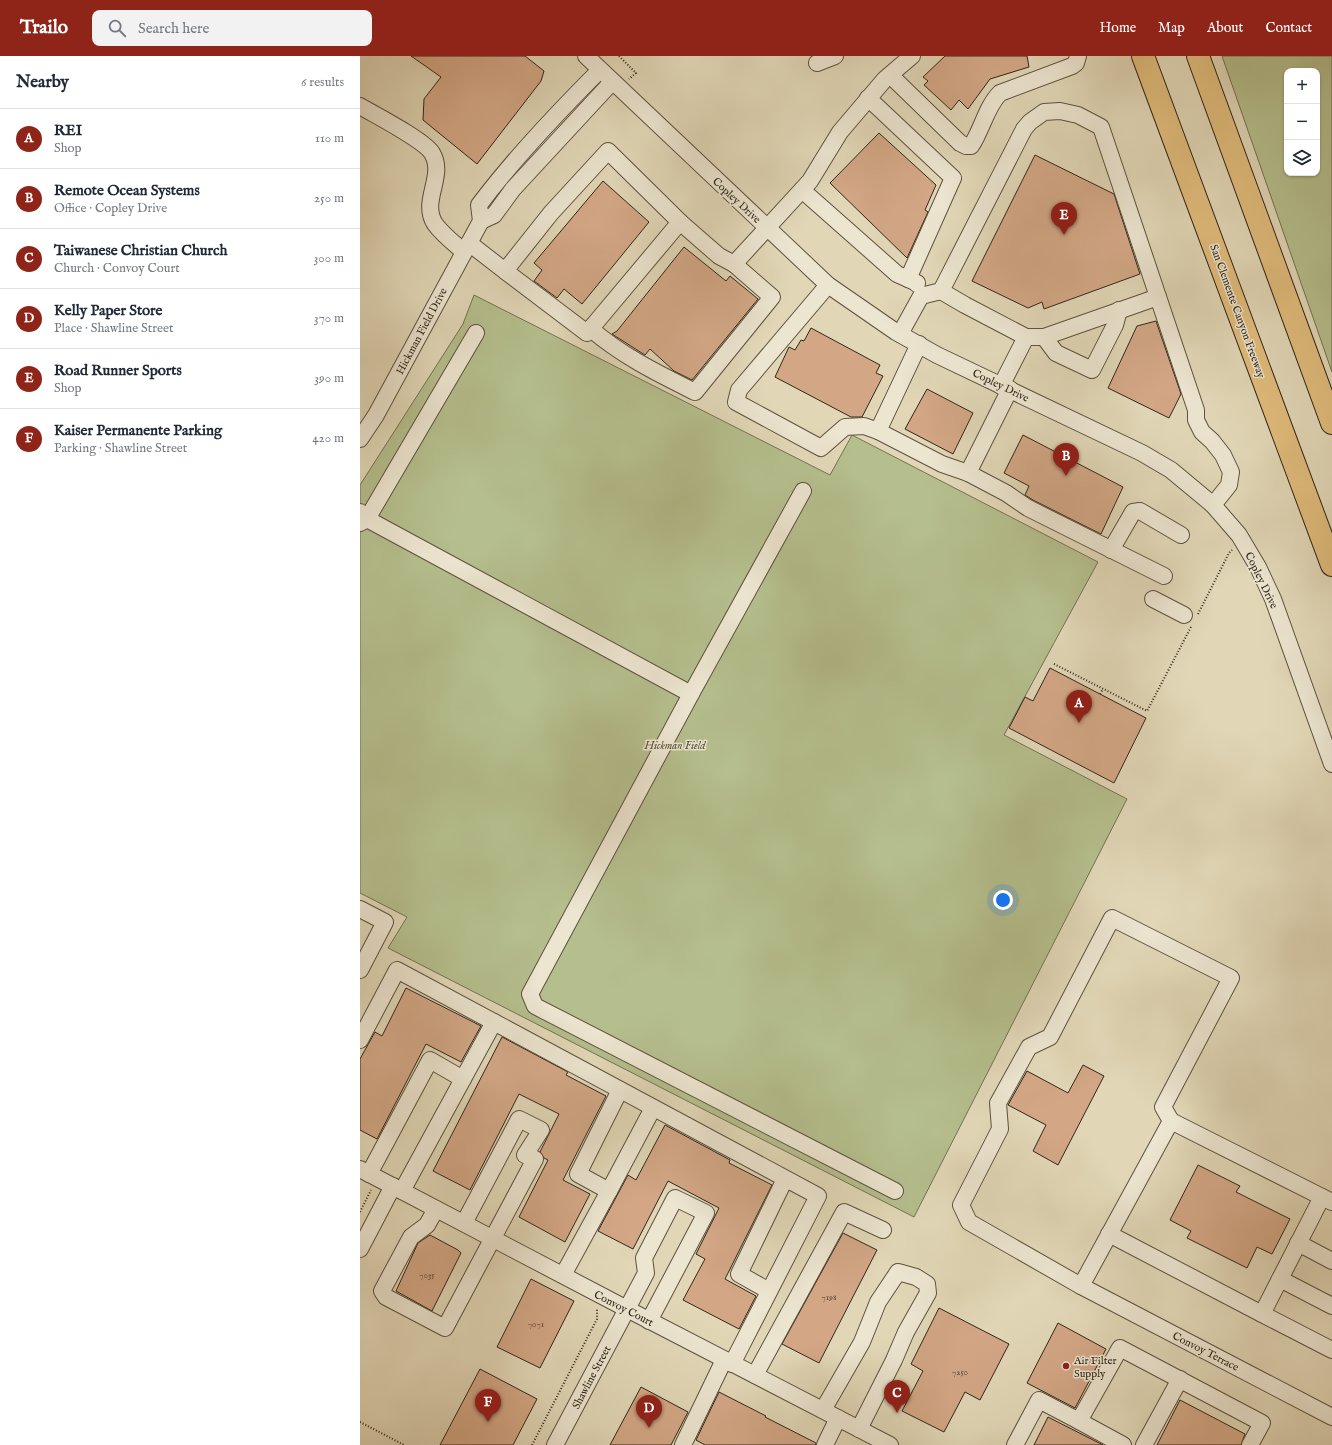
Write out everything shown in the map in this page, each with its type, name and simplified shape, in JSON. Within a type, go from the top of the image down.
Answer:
[{"type":"highway","name":"San Clemente Canyon Freeway","points":[[1144,56],[1332,566]]},
{"type":"highway","points":[[1198,56],[1332,423]]},
{"type":"street","name":"Copley Drive","points":[[586,56],[766,228],[828,285],[900,334],[918,344],[1142,453],[1171,470],[1213,505],[1242,540],[1258,567],[1273,599],[1332,764]]},
{"type":"street","points":[[817,63],[835,56]]},
{"type":"street","points":[[734,264],[810,181],[840,132],[868,98],[890,75],[912,56]]},
{"type":"street","points":[[890,75],[960,143],[966,146],[971,146],[977,138],[995,98],[1000,93],[1072,66],[1076,63],[1078,56]]},
{"type":"street","name":"Hickman Field Drive","points":[[360,439],[376,415],[480,221],[479,205],[498,180],[551,121],[600,70]]},
{"type":"street","points":[[480,221],[494,215],[513,189],[612,82]]},
{"type":"street","points":[[868,98],[953,178],[908,279]]},
{"type":"street","points":[[360,106],[422,143],[432,152],[436,161],[437,176],[432,192],[430,208],[434,223],[445,236],[505,271],[587,333],[596,333],[652,371],[695,392],[772,297],[734,264],[719,256],[680,222],[608,151],[551,213],[505,271]]},
{"type":"street","points":[[941,291],[1024,129],[1030,122],[1044,112],[1060,111],[1078,115],[1101,127],[1196,410],[1196,420],[1202,432],[1212,441],[1223,455],[1231,472],[1228,485],[1213,505]]},
{"type":"street","points":[[802,190],[897,274],[917,283],[921,296],[900,334]]},
{"type":"street","points":[[596,333],[680,222]]},
{"type":"street","points":[[828,285],[739,390],[736,402],[821,448],[845,427],[864,426],[878,431],[942,464],[968,473],[1006,493],[1028,508],[1164,576]]},
{"type":"street","points":[[921,296],[941,291],[965,306],[1026,337],[1044,337],[1158,297]]},
{"type":"street","points":[[1044,337],[1056,353],[1092,370],[1115,325],[1119,310]]},
{"type":"street","points":[[476,333],[362,518],[691,694]]},
{"type":"street","points":[[968,473],[1006,388],[1026,337]]},
{"type":"street","points":[[878,431],[918,344]]},
{"type":"street","points":[[803,491],[691,694],[530,994],[535,1006],[895,1191]]},
{"type":"street","points":[[1111,550],[1133,512],[1140,511],[1182,535]]},
{"type":"street","points":[[1153,599],[1191,619]]},
{"type":"street","points":[[360,909],[385,922],[360,970]]},
{"type":"street","name":"Convoy Terrace","points":[[1171,1121],[1163,1107],[1231,978],[1112,918],[1050,1037],[1029,1047],[998,1103],[1000,1129],[961,1205],[968,1222],[1081,1286],[1332,1417]]},
{"type":"street","points":[[360,1040],[397,970],[818,1196],[769,1291],[683,1445]]},
{"type":"street","points":[[360,1249],[463,1079],[494,1022]]},
{"type":"street","points":[[365,1171],[430,1060],[463,1079]]},
{"type":"street","points":[[609,1191],[578,1174],[620,1090]]},
{"type":"street","points":[[564,1275],[653,1108]]},
{"type":"street","points":[[436,1209],[427,1225],[411,1237],[382,1291],[386,1297],[445,1328],[535,1159],[525,1154],[541,1130],[519,1120],[464,1224]]},
{"type":"street","points":[[1081,1286],[1171,1121],[1327,1199],[1298,1243],[1262,1314]]},
{"type":"street","name":"Convoy Court","points":[[365,1171],[649,1321],[890,1445]]},
{"type":"street","points":[[769,1291],[739,1274],[786,1179]]},
{"type":"street","name":"Shawline Street","points":[[555,1445],[646,1273],[644,1258],[675,1198],[706,1213],[649,1321]]},
{"type":"street","points":[[755,1375],[844,1212],[883,1230]]},
{"type":"street","points":[[1109,1234],[1332,1350]]},
{"type":"street","points":[[1298,1243],[1332,1261]]},
{"type":"street","points":[[823,1410],[862,1342],[878,1302],[898,1272],[916,1277],[927,1284],[928,1293],[906,1332],[894,1360],[859,1429]]},
{"type":"street","points":[[1280,1279],[1332,1306]]},
{"type":"street","points":[[1079,1421],[1120,1348],[1262,1422],[1250,1445]]},
{"type":"street","points":[[1144,1445],[1180,1379]]},
{"type":"street","points":[[1014,1445],[1039,1400],[1123,1445]]},
{"type":"street","points":[[825,1445],[838,1418]]},
{"type":"path","points":[[1054,664],[1147,711],[1191,619],[1229,553],[1242,540]]},
{"type":"path","points":[[1100,694],[1103,689]]},
{"type":"path","points":[[532,1445],[598,1319]]},
{"type":"path","points":[[360,1422],[404,1445]]},
{"type":"green space","points":[[1222,56],[1332,56],[1332,372]]},
{"type":"green space","name":"Hickman Field","points":[[474,295],[830,475],[852,435],[1098,562],[1004,735],[1127,799],[914,1217],[388,948],[407,917],[360,893],[360,485],[463,324]]},
{"type":"building","points":[[411,56],[525,56],[544,71],[541,81],[477,164],[423,120],[424,99],[441,77]]},
{"type":"building","points":[[945,56],[1027,56],[1029,67],[990,79],[968,109],[959,100],[951,110],[924,85],[928,81],[923,77]]},
{"type":"building","points":[[879,133],[936,185],[925,210],[928,212],[907,258],[830,183]]},
{"type":"building","points":[[1035,155],[1114,194],[1140,274],[1044,309],[1042,302],[1028,308],[972,281]]},
{"type":"building","points":[[603,181],[649,222],[582,304],[564,289],[557,298],[534,281],[542,270],[534,263]]},
{"type":"building","points":[[684,247],[726,281],[730,276],[758,299],[692,380],[674,371],[650,349],[645,355],[612,334],[617,331]]},
{"type":"building","points":[[1156,321],[1181,394],[1169,418],[1108,388],[1137,326]]},
{"type":"building","points":[[811,328],[880,365],[876,373],[883,376],[862,417],[851,417],[775,377],[789,347],[795,350],[801,340],[804,341]]},
{"type":"building","points":[[927,389],[973,413],[953,454],[905,429]]},
{"type":"building","points":[[1023,435],[1123,487],[1101,534],[1025,495],[1029,486],[1004,473]]},
{"type":"building","points":[[1050,668],[1146,718],[1114,783],[1009,728],[1025,697],[1033,701]]},
{"type":"building","points":[[406,988],[481,1026],[461,1062],[426,1044],[377,1139],[360,1130],[360,1059],[375,1032],[382,1036]]},
{"type":"building","points":[[502,1037],[568,1072],[566,1075],[606,1096],[563,1180],[590,1194],[565,1242],[519,1217],[548,1160],[544,1158],[540,1152],[559,1114],[519,1094],[470,1190],[433,1171]]},
{"type":"building","points":[[1083,1065],[1104,1076],[1058,1165],[1033,1151],[1046,1125],[1008,1105],[1027,1071],[1068,1093]]},
{"type":"building","points":[[665,1125],[730,1160],[729,1163],[772,1185],[725,1279],[756,1296],[739,1329],[683,1300],[705,1259],[696,1254],[719,1208],[668,1181],[633,1249],[598,1231],[628,1175],[636,1180]]},
{"type":"building","points":[[1198,1165],[1240,1186],[1236,1192],[1290,1219],[1272,1254],[1257,1247],[1247,1268],[1187,1238],[1191,1231],[1170,1220]]},
{"type":"building","points":[[843,1233],[877,1250],[819,1363],[782,1344]]},
{"type":"building","points":[[430,1235],[461,1253],[432,1311],[396,1291],[418,1243]]},
{"type":"building","points":[[531,1279],[574,1301],[540,1368],[497,1347]]},
{"type":"building","points":[[939,1308],[1009,1344],[980,1400],[965,1392],[944,1432],[902,1411],[923,1371],[911,1364]]},
{"type":"building","name":"Air Filter Supply","points":[[1058,1323],[1106,1349],[1075,1408],[1027,1383]]},
{"type":"building","points":[[480,1369],[537,1399],[513,1445],[440,1445]]},
{"type":"building","points":[[641,1387],[688,1412],[671,1445],[610,1445]]},
{"type":"building","points":[[719,1392],[816,1443],[816,1445],[705,1445],[696,1440]]},
{"type":"building","points":[[1180,1400],[1245,1434],[1241,1445],[1157,1445]]},
{"type":"building","points":[[1048,1417],[1103,1445],[1034,1445]]},
{"type":"place","name":"Road Runner Sports","points":[[1064,235]]},
{"type":"place","name":"Remote Ocean Systems","points":[[1066,476]]},
{"type":"place","name":"REI","points":[[1079,723]]},
{"type":"place","name":"Air Filter Supply","points":[[1066,1366]]},
{"type":"place","name":"Taiwanese Christian Church","points":[[897,1413]]},
{"type":"place","name":"Kaiser Permanente Parking","points":[[488,1422]]},
{"type":"place","name":"Kelly Paper Store","points":[[649,1428]]}]
